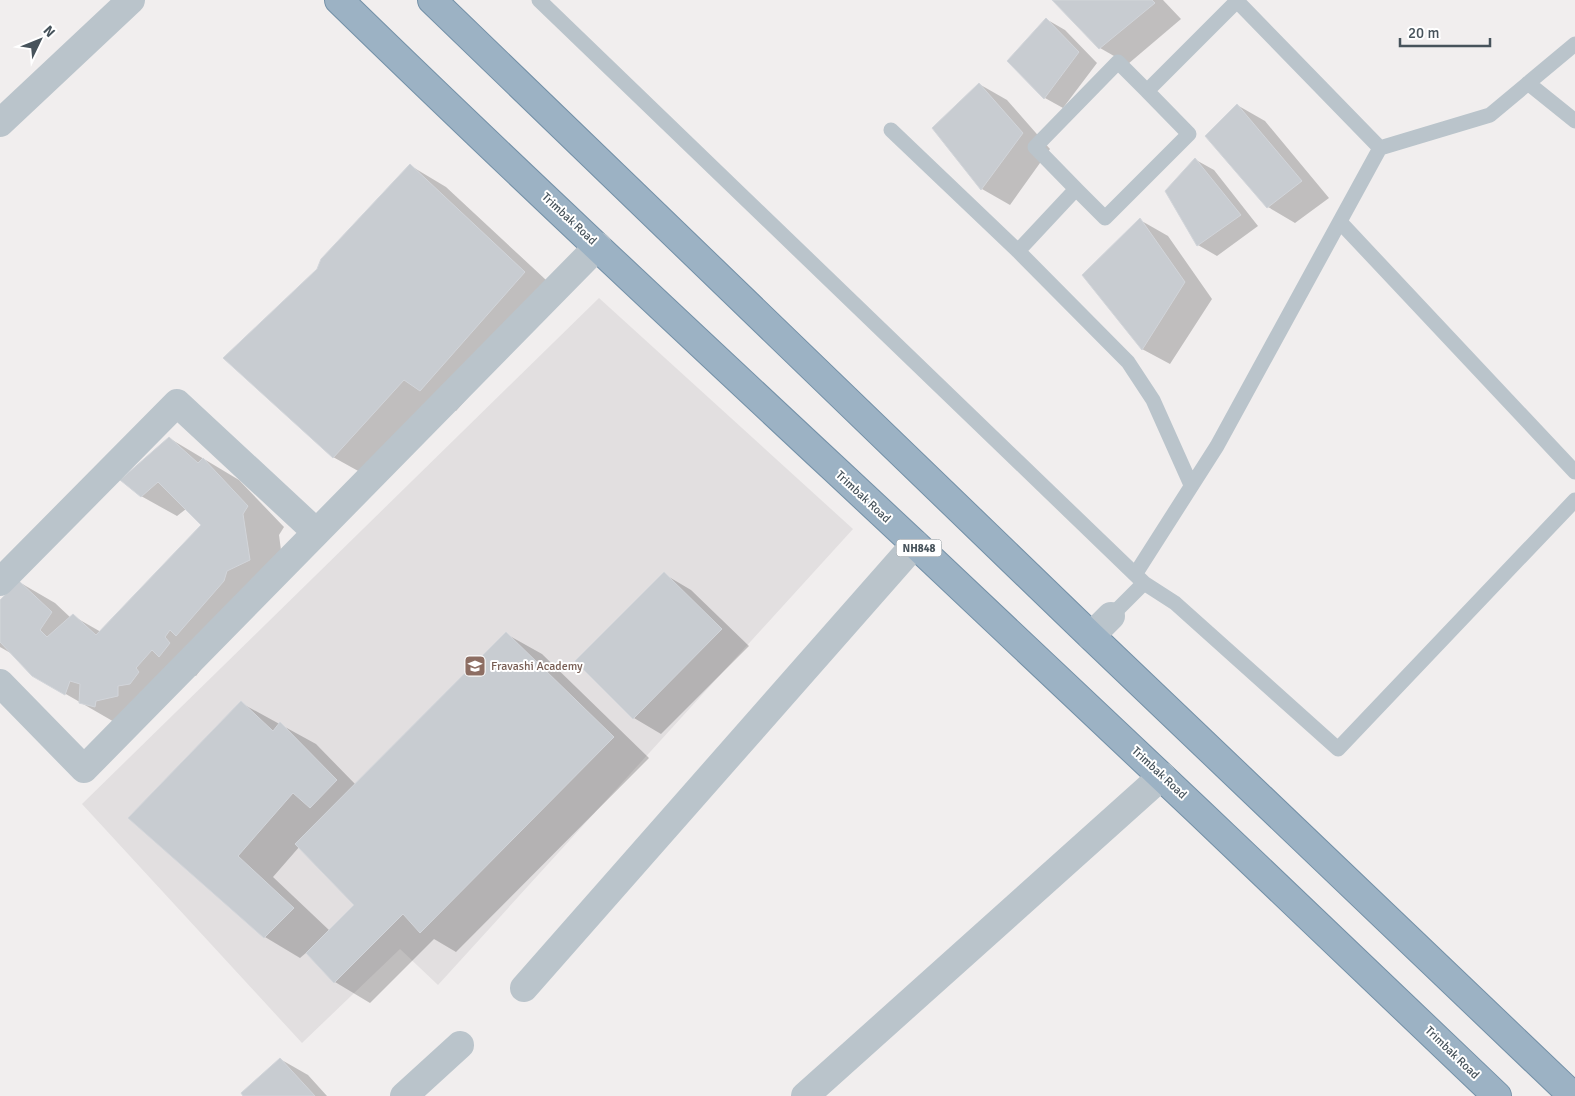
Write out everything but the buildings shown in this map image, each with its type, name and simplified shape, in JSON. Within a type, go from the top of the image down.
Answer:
[{"type":"highway","name":"Trimbak Road","points":[[339,0],[447,106],[598,246],[784,424],[1162,776],[1498,1096]]},
{"type":"highway","points":[[432,0],[1090,636],[1573,1096]]},
{"type":"street","points":[[0,123],[131,0]]},
{"type":"street","points":[[0,683],[84,769],[598,246]]},
{"type":"street","points":[[0,582],[178,403],[316,532]]},
{"type":"street","points":[[524,988],[915,544]]},
{"type":"street","points":[[1090,636],[1111,616]]},
{"type":"street","points":[[805,1096],[1162,776]]},
{"type":"street","points":[[404,1096],[460,1045]]},
{"type":"lane","points":[[539,0],[1140,578],[1175,603],[1338,749],[1575,500]]},
{"type":"lane","points":[[1147,91],[1236,0],[1380,148]]},
{"type":"lane","points":[[1111,616],[1140,578],[1191,485],[1217,446],[1380,148],[1490,115],[1575,44]]},
{"type":"lane","points":[[1118,62],[1189,134],[1104,218],[1076,189],[1035,147],[1118,62]]},
{"type":"lane","points":[[1528,83],[1575,121]]},
{"type":"lane","points":[[891,130],[1018,251],[1128,362],[1152,400],[1191,485]]},
{"type":"lane","points":[[1018,251],[1076,189]]},
{"type":"lane","points":[[1340,222],[1575,472]]},
{"type":"shaded area","name":"Fravashi Academy","points":[[599,298],[853,529],[438,985],[400,949],[302,1043],[82,804]]},
{"type":"place","name":"Fravashi Academy","points":[[475,666]]}]
